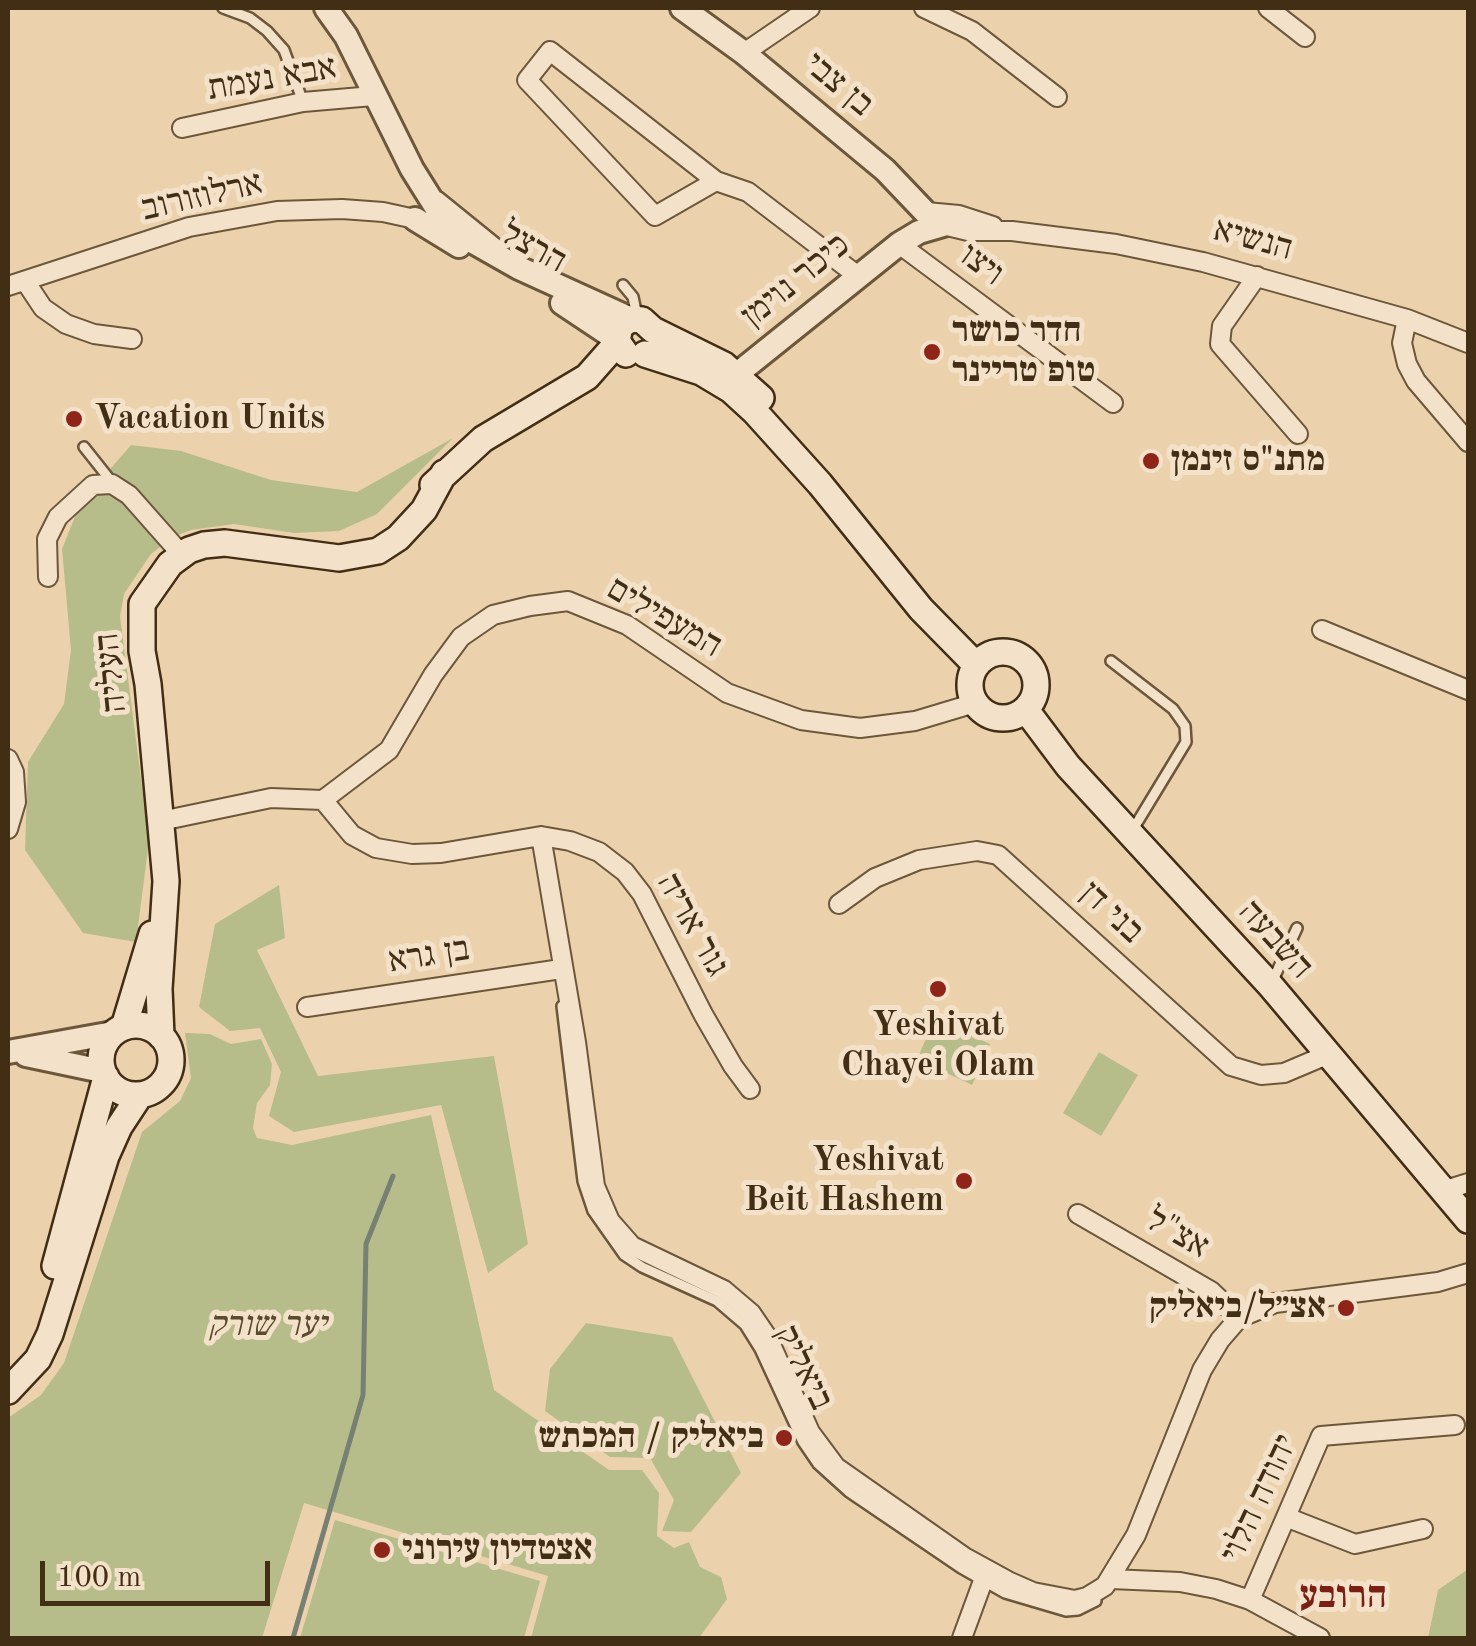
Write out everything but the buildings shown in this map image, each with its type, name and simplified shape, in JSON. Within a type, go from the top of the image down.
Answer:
[{"type":"main road","points":[[634,337],[738,374],[767,404],[820,484]]},
{"type":"main road","points":[[182,555],[204,545],[225,543],[339,558],[378,551],[398,538],[424,510],[444,473],[473,447],[510,422],[563,404],[634,337]]},
{"type":"main road","points":[[634,337],[731,390],[820,484],[921,609],[976,665]]},
{"type":"main road","name":"העליה","points":[[161,1036],[166,880],[140,620],[150,588],[182,555]]},
{"type":"main road","points":[[1006,652],[1028,663],[1036,687],[1026,710],[1003,718],[987,714],[975,703],[970,680],[976,665],[990,654],[1006,652]]},
{"type":"main road","name":"השבעה","points":[[1026,710],[1068,766],[1270,985],[1468,1220]]},
{"type":"main road","name":"העליה","points":[[118,1030],[166,880]]},
{"type":"main road","points":[[8,1368],[24,1354],[38,1332],[104,1074],[102,1050],[118,1030],[144,1026],[161,1036],[170,1056],[166,1077],[160,1086],[140,1095],[119,1127],[106,1156],[50,1334],[38,1359],[8,1391]]},
{"type":"main road","points":[[104,1074],[120,1091],[140,1095]]},
{"type":"street","name":"הרצל","points":[[326,8],[346,36],[373,96],[421,183],[455,229],[634,337]]},
{"type":"street","name":"בן צבי","points":[[682,8],[744,53],[885,170],[934,219]]},
{"type":"street","points":[[744,53],[810,8]]},
{"type":"street","points":[[924,8],[972,30],[1056,98]]},
{"type":"street","points":[[1268,8],[1305,37]]},
{"type":"street","points":[[716,181],[655,216],[527,80],[550,51],[716,181],[748,192],[858,276]]},
{"type":"street","name":"אבא נעמת","points":[[182,128],[302,102],[373,96]]},
{"type":"street","name":"הרצל","points":[[421,183],[415,219],[576,311],[634,337]]},
{"type":"street","points":[[415,219],[426,209],[421,183]]},
{"type":"street","name":"ארלוזורוב","points":[[16,284],[189,227],[276,211],[342,209],[415,219]]},
{"type":"street","name":"הנשיא","points":[[934,219],[959,215],[1012,232],[1116,244],[1257,276],[1407,320],[1468,344]]},
{"type":"street","points":[[899,244],[912,223],[934,219]]},
{"type":"street","name":"כיכר נוימן","points":[[738,374],[899,244]]},
{"type":"street","name":"ויצו","points":[[899,244],[1113,403]]},
{"type":"street","points":[[1257,276],[1222,326],[1220,344],[1298,434]]},
{"type":"street","points":[[16,284],[66,324],[94,334],[132,340]]},
{"type":"street","points":[[1407,320],[1402,343],[1407,364],[1416,381],[1468,442]]},
{"type":"street","points":[[48,577],[47,539],[58,517],[93,485],[112,484],[128,495],[182,555]]},
{"type":"street","name":"המעפילים","points":[[323,800],[389,750],[433,676],[461,638],[493,615],[530,606],[568,602],[627,625],[726,693],[801,720],[860,728],[915,720],[975,703]]},
{"type":"street","points":[[1322,630],[1468,690]]},
{"type":"street","points":[[8,759],[14,772],[16,802],[8,830]]},
{"type":"street","points":[[162,821],[272,798],[323,800],[352,835],[376,848],[412,854],[441,853],[541,836]]},
{"type":"street","name":"ביאליק","points":[[541,836],[576,1042],[595,1186],[610,1221],[632,1246],[738,1300],[761,1326],[810,1432],[826,1457],[985,1575],[1060,1599],[1087,1598],[1111,1579]]},
{"type":"street","name":"גור אריה","points":[[541,836],[599,852],[634,883],[733,1066],[750,1088]]},
{"type":"street","name":"בני דן","points":[[839,904],[875,878],[920,860],[978,851],[998,855],[1231,1066],[1261,1075],[1284,1073],[1328,1054]]},
{"type":"street","name":"בן גרא","points":[[307,1007],[561,968]]},
{"type":"street","points":[[10,1052],[118,1030]]},
{"type":"street","points":[[10,1052],[104,1074]]},
{"type":"street","points":[[1442,1192],[1468,1183]]},
{"type":"street","name":"אצ\"ל","points":[[1078,1214],[1211,1290],[1239,1318]]},
{"type":"street","points":[[1309,1636],[1250,1600],[1180,1582],[1111,1579],[1136,1534],[1202,1370],[1239,1318],[1275,1303],[1438,1282],[1468,1273]]},
{"type":"street","name":"יהודה הלוי","points":[[1250,1600],[1321,1436],[1455,1425]]},
{"type":"street","points":[[1286,1516],[1355,1544],[1424,1528]]},
{"type":"street","points":[[962,1638],[985,1575]]},
{"type":"lane","points":[[223,8],[250,18],[276,40],[284,50],[302,102]]},
{"type":"lane","points":[[624,285],[637,308],[634,337]]},
{"type":"lane","points":[[84,446],[112,484]]},
{"type":"lane","points":[[1111,661],[1173,708],[1185,726],[1186,742],[1130,834]]},
{"type":"lane","points":[[1270,985],[1297,928]]},
{"type":"green space","points":[[453,438],[377,514],[339,531],[294,533],[234,524],[191,530],[173,537],[151,554],[124,594],[120,616],[149,841],[136,942],[83,933],[25,850],[28,762],[64,704],[71,650],[62,549],[80,504],[131,445],[181,451],[271,480],[357,492]]},
{"type":"green space","points":[[279,885],[285,938],[257,950],[318,1076],[494,1056],[528,1244],[488,1273],[441,1105],[294,1132],[269,1116],[281,1072],[260,1028],[230,1031],[199,1007],[215,924]]},
{"type":"green space","points":[[935,1019],[990,1044],[972,1085],[917,1059]]},
{"type":"green space","name":"יער שורק","points":[[185,1033],[210,1034],[231,1044],[261,1039],[272,1064],[270,1085],[257,1103],[253,1128],[257,1138],[292,1145],[431,1115],[494,1390],[609,1470],[642,1470],[659,1493],[657,1536],[674,1548],[689,1542],[700,1567],[721,1577],[727,1599],[699,1638],[531,1638],[548,1576],[304,1503],[262,1638],[8,1638],[8,1418],[41,1395],[64,1363],[142,1132],[180,1101],[191,1078]]},
{"type":"green space","points":[[1099,1052],[1138,1075],[1101,1136],[1063,1113]]},
{"type":"green space","points":[[586,1323],[672,1337],[741,1473],[691,1532],[662,1531],[674,1500],[650,1458],[610,1457],[545,1411],[550,1369]]},
{"type":"green space","name":"אצטדיון עירוני","points":[[335,1520],[540,1581],[524,1638],[300,1638]]},
{"type":"green space","points":[[1468,1569],[1468,1638],[1428,1638],[1438,1590]]},
{"type":"waterway","points":[[293,1638],[363,1395],[366,1244],[393,1176]]},
{"type":"place","name":"חדר כושר טופ טריינר","points":[[932,352]]},
{"type":"place","name":"Vacation Units","points":[[74,419]]},
{"type":"place","name":"מתנ\"ס זינמן","points":[[1151,461]]},
{"type":"place","name":"Yeshivat Chayei Olam","points":[[938,989]]},
{"type":"place","name":"Yeshivat Beit Hashem","points":[[964,1181]]},
{"type":"place","name":"אצ״ל/ביאליק","points":[[1346,1308]]},
{"type":"place","name":"ביאליק / המכתש","points":[[784,1438]]},
{"type":"place","name":"אצטדיון עירוני","points":[[382,1550]]},
{"type":"district","name":"הרובע","points":[[1343,1597]]}]
